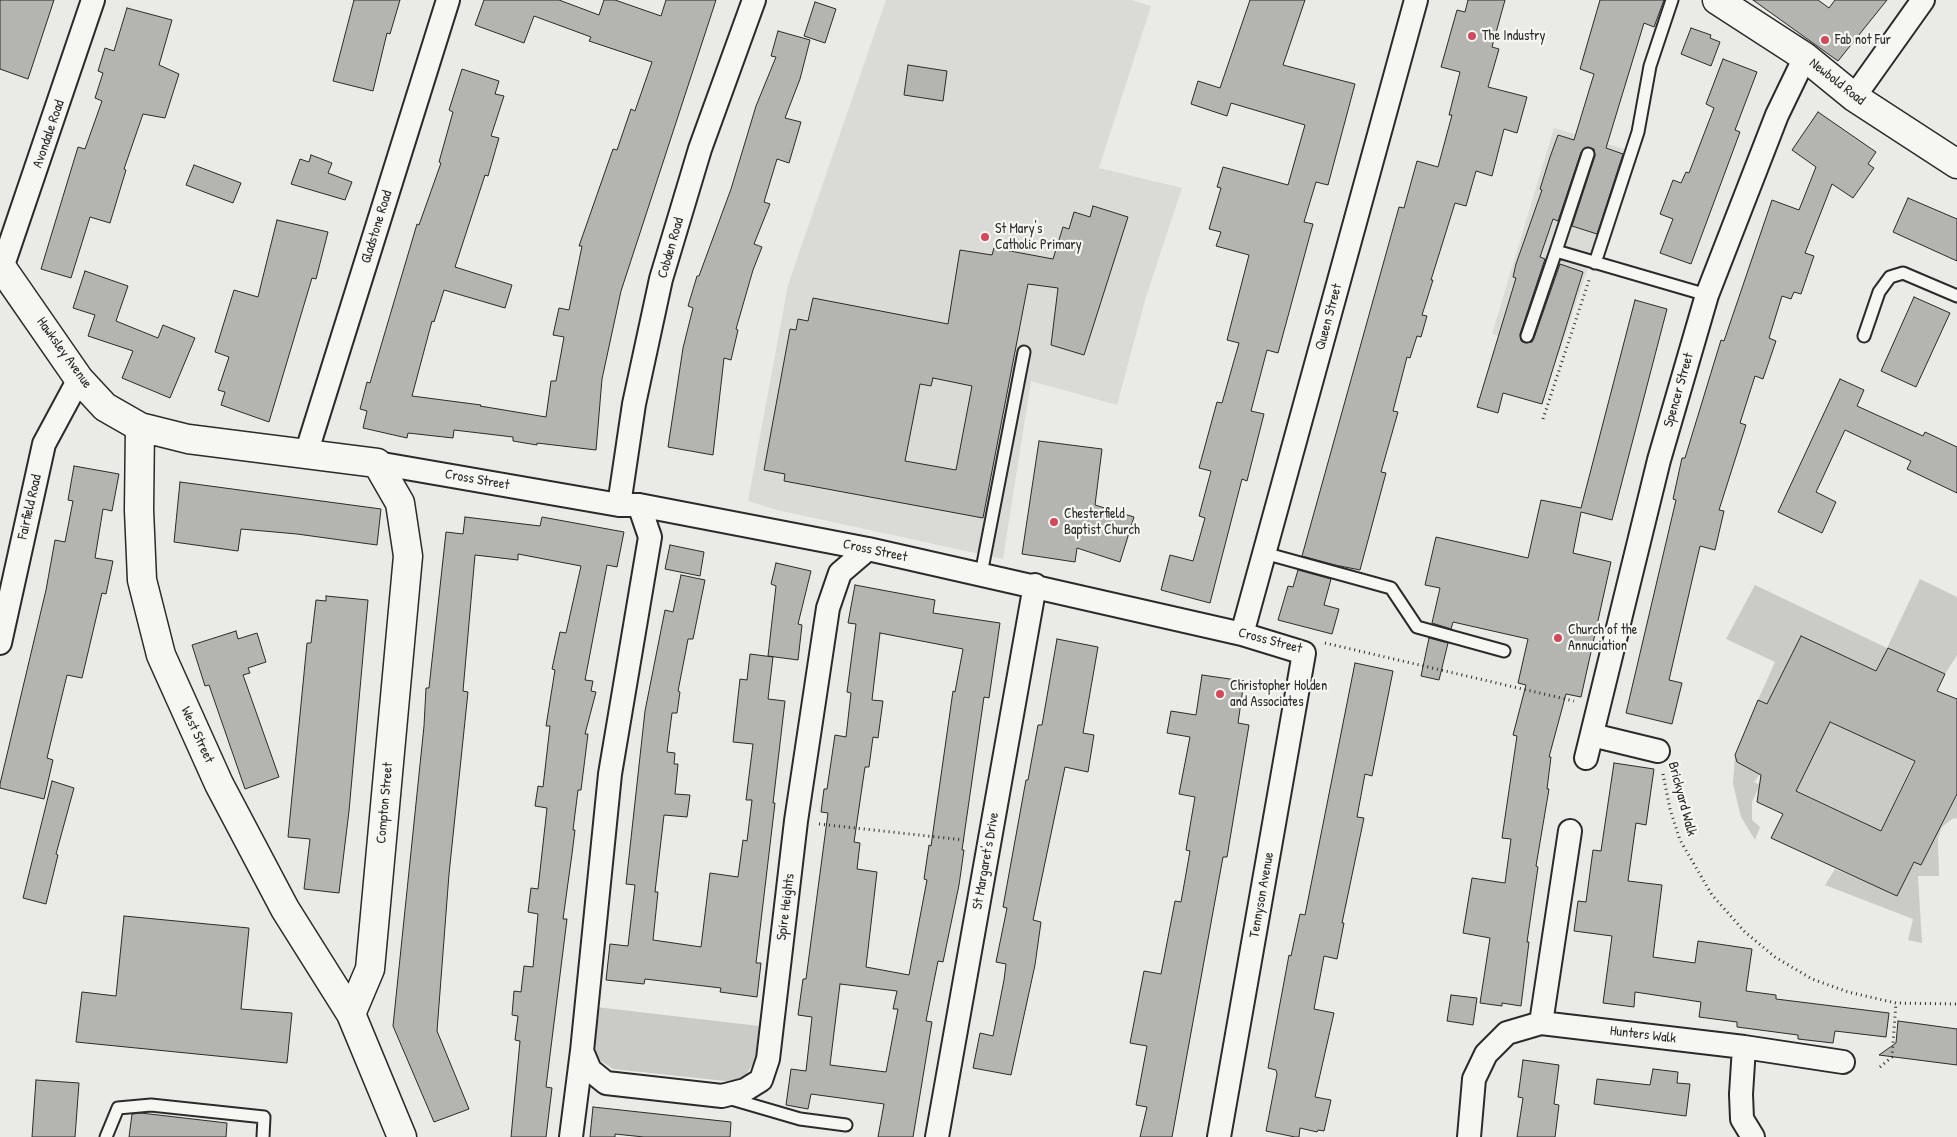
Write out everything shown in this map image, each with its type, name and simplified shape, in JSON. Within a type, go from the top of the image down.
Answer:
[{"type":"street","name":"Avondale Road","points":[[1,267],[93,0]]},
{"type":"street","name":"Gladstone Road","points":[[306,454],[448,0]]},
{"type":"street","name":"Cobden Road","points":[[629,505],[634,404],[661,279],[700,149],[754,0]]},
{"type":"street","name":"Queen Street","points":[[1242,634],[1416,0]]},
{"type":"street","name":"Newbold Road","points":[[1717,0],[1805,57],[1854,97],[1957,164]]},
{"type":"street","points":[[1854,97],[1923,0]]},
{"type":"street","name":"Spencer Street","points":[[1586,758],[1659,460],[1707,295],[1777,115],[1805,57]]},
{"type":"street","name":"Hawksley Avenue","points":[[1,267],[79,379],[105,407],[140,427]]},
{"type":"street","name":"Fairfield Road","points":[[0,643],[44,444],[79,379]]},
{"type":"street","name":"Cross Street","points":[[140,427],[188,438],[377,462],[629,505],[868,549],[1035,585],[1242,634],[1304,653]]},
{"type":"street","name":"West Street","points":[[140,427],[139,510],[142,580],[160,654],[219,784],[285,909],[351,1014]]},
{"type":"street","name":"Compton Street","points":[[351,1014],[370,969],[408,556],[400,503],[377,462]]},
{"type":"street","points":[[571,1137],[582,1051],[610,774],[650,537],[629,505]]},
{"type":"street","name":"Spire Heights","points":[[582,1051],[590,1070],[606,1083],[722,1096],[745,1090],[761,1080],[768,1060],[796,821],[828,608],[840,574],[868,549]]},
{"type":"street","name":"St Margaret's Drive","points":[[937,1137],[1035,585]]},
{"type":"street","name":"Tennyson Avenue","points":[[1219,1137],[1304,653]]},
{"type":"street","points":[[1592,734],[1658,751]]},
{"type":"street","points":[[1541,1023],[1570,831]]},
{"type":"street","points":[[351,1014],[402,1137]]},
{"type":"street","name":"Hunters Walk","points":[[1469,1137],[1474,1079],[1486,1054],[1507,1033],[1541,1023],[1744,1047],[1843,1062]]},
{"type":"street","points":[[1744,1047],[1741,1094],[1742,1119],[1753,1137]]},
{"type":"lane","points":[[1595,263],[1638,132],[1650,66],[1672,0]]},
{"type":"lane","points":[[1527,336],[1588,154]]},
{"type":"lane","points":[[1556,251],[1707,295]]},
{"type":"lane","points":[[1864,336],[1879,292],[1890,277],[1904,273],[1957,296]]},
{"type":"lane","points":[[981,574],[1024,352]]},
{"type":"lane","points":[[1264,553],[1391,588],[1417,626],[1504,651]]},
{"type":"lane","points":[[722,1096],[800,1119],[846,1125]]},
{"type":"lane","points":[[106,1137],[118,1108],[151,1105],[264,1117],[263,1137]]},
{"type":"path","points":[[1543,419],[1595,263]]},
{"type":"path","name":"Cross Street","points":[[1304,653],[1324,643],[1599,706]]},
{"type":"path","name":"Brickyard Walk","points":[[1658,751],[1670,809],[1680,840],[1712,895],[1745,932],[1775,957],[1812,979],[1848,992],[1896,1003],[1957,1004]]},
{"type":"path","points":[[796,821],[990,843]]},
{"type":"path","points":[[1880,1067],[1892,1057],[1896,1003]]},
{"type":"shaded area","name":"St Mary's Catholic Primary","points":[[886,0],[1132,0],[1151,6],[1099,168],[1182,188],[1146,297],[1117,405],[1031,381],[1003,559],[777,510],[748,501],[788,285]]},
{"type":"shaded area","points":[[1554,128],[1628,150],[1558,356],[1492,334]]},
{"type":"shaded area","points":[[1920,579],[1957,597],[1957,655],[1945,674],[1888,648],[1876,671],[1801,636],[1767,704],[1758,700],[1775,662],[1726,639],[1755,585],[1887,648]]},
{"type":"shaded area","points":[[1830,722],[1914,760],[1881,831],[1796,790]]},
{"type":"shaded area","points":[[1735,755],[1737,762],[1760,774],[1754,782],[1760,785],[1752,802],[1752,820],[1760,827],[1755,840],[1741,817],[1733,784]]},
{"type":"shaded area","points":[[1957,795],[1957,818],[1952,819],[1942,827],[1938,838],[1939,876],[1918,876],[1922,943],[1908,940],[1913,919],[1825,885],[1835,869],[1897,895],[1914,862],[1921,865]]},
{"type":"shaded area","points":[[596,1007],[759,1026],[755,1060],[746,1075],[737,1080],[725,1081],[613,1069],[601,1061],[596,1051],[594,1040]]},
{"type":"building","points":[[0,0],[54,0],[28,79],[0,69]]},
{"type":"building","points":[[354,0],[400,0],[390,34],[387,33],[373,91],[333,81]]},
{"type":"building","points":[[484,0],[559,0],[599,15],[604,0],[615,0],[661,16],[666,0],[716,0],[621,291],[602,379],[596,450],[537,443],[537,445],[513,441],[513,437],[454,430],[453,438],[408,433],[407,438],[363,428],[367,411],[360,409],[367,382],[370,383],[417,224],[419,225],[441,163],[439,162],[453,112],[449,110],[462,69],[499,81],[495,94],[504,96],[491,136],[499,138],[488,176],[485,175],[455,267],[512,285],[505,308],[444,290],[434,322],[432,321],[412,396],[481,405],[546,417],[551,381],[556,381],[564,337],[553,335],[559,308],[569,310],[582,246],[579,246],[613,149],[617,150],[631,109],[635,111],[652,62],[589,41],[591,37],[534,16],[524,43],[475,25]]},
{"type":"building","points":[[1250,0],[1305,0],[1283,65],[1355,84],[1328,185],[1316,182],[1304,222],[1313,224],[1278,353],[1267,350],[1251,411],[1264,414],[1247,481],[1242,479],[1210,603],[1161,590],[1170,555],[1193,561],[1205,518],[1199,516],[1211,471],[1199,468],[1217,402],[1222,403],[1239,343],[1227,340],[1249,255],[1216,246],[1221,232],[1209,229],[1221,188],[1217,187],[1223,167],[1288,185],[1305,125],[1231,103],[1227,116],[1191,104],[1198,81],[1220,88]]},
{"type":"building","points":[[1468,0],[1505,0],[1492,47],[1499,49],[1488,87],[1527,97],[1517,133],[1504,129],[1492,176],[1476,171],[1466,206],[1455,203],[1422,315],[1427,316],[1421,337],[1417,336],[1410,358],[1407,357],[1393,411],[1398,412],[1381,472],[1386,473],[1360,570],[1335,565],[1302,556],[1399,207],[1404,208],[1417,161],[1438,167],[1452,115],[1449,115],[1460,72],[1441,67],[1457,10],[1465,12]]},
{"type":"building","points":[[1600,0],[1664,0],[1654,27],[1644,23],[1606,148],[1623,154],[1597,234],[1572,226],[1595,156],[1594,149],[1587,147],[1581,152],[1558,221],[1553,219],[1540,257],[1545,259],[1520,334],[1521,341],[1525,343],[1532,342],[1534,338],[1560,264],[1583,272],[1542,404],[1503,393],[1498,413],[1477,407],[1516,278],[1513,277],[1516,264],[1542,190],[1540,189],[1550,157],[1558,135],[1574,140],[1594,74],[1580,69]]},
{"type":"building","points":[[1753,0],[1818,0],[1829,8],[1835,0],[1887,0],[1838,61]]},
{"type":"building","points":[[815,2],[836,9],[825,43],[804,36]]},
{"type":"building","points":[[127,8],[172,20],[159,65],[179,74],[165,118],[143,114],[124,169],[126,170],[110,223],[90,217],[71,278],[41,269],[78,147],[85,149],[102,101],[95,98],[103,73],[98,71],[105,48],[114,51]]},
{"type":"building","points":[[1691,28],[1711,35],[1710,38],[1720,42],[1711,66],[1681,54]]},
{"type":"building","points":[[778,31],[810,40],[800,79],[785,118],[801,122],[789,163],[777,159],[764,202],[770,204],[754,244],[762,247],[753,270],[736,329],[738,330],[731,360],[724,358],[713,455],[668,447],[683,348],[693,308],[688,306],[697,276],[699,276],[731,189],[756,106],[776,57],[771,56]]},
{"type":"building","points":[[1723,59],[1757,72],[1735,130],[1740,132],[1691,264],[1660,253],[1673,219],[1660,214],[1673,180],[1681,183],[1686,172],[1689,173],[1714,108],[1706,104]]},
{"type":"building","points":[[908,65],[947,71],[943,101],[904,95]]},
{"type":"building","points":[[1818,112],[1876,152],[1868,164],[1874,168],[1853,198],[1832,184],[1805,253],[1814,256],[1801,294],[1794,292],[1791,299],[1782,296],[1769,338],[1776,341],[1763,379],[1755,376],[1740,423],[1746,425],[1719,510],[1724,511],[1715,550],[1700,546],[1669,680],[1682,683],[1672,724],[1626,713],[1676,500],[1673,499],[1682,458],[1685,458],[1721,340],[1724,341],[1772,200],[1799,210],[1816,167],[1792,150]]},
{"type":"building","points":[[311,155],[332,163],[328,173],[352,182],[345,200],[291,184],[300,159],[309,162]]},
{"type":"building","points":[[194,165],[241,183],[233,203],[186,185]]},
{"type":"building","points":[[1908,198],[1957,219],[1957,261],[1893,232]]},
{"type":"building","points":[[1093,206],[1128,217],[1084,355],[1051,345],[1058,288],[1028,284],[983,518],[784,481],[785,474],[764,470],[790,329],[796,330],[798,319],[808,321],[813,298],[948,324],[960,250],[992,255],[994,248],[1053,259],[1063,227],[1069,229],[1074,212],[1090,217]],"holes":[[[933,378],[972,386],[956,470],[905,461],[920,384],[931,386]]]},
{"type":"building","points":[[277,220],[328,232],[316,279],[312,278],[269,422],[221,405],[225,392],[218,390],[229,357],[215,352],[234,290],[258,297]]},
{"type":"building","points":[[85,271],[128,286],[116,321],[158,338],[163,325],[195,338],[170,398],[122,378],[133,351],[88,336],[95,315],[73,308]]},
{"type":"building","points":[[1914,297],[1950,313],[1916,387],[1881,371]]},
{"type":"building","points":[[1635,300],[1667,309],[1612,520],[1581,512],[1573,553],[1611,562],[1581,697],[1566,694],[1549,757],[1551,757],[1547,789],[1549,789],[1536,866],[1538,867],[1527,942],[1529,942],[1521,1006],[1502,1003],[1502,1006],[1480,1003],[1490,938],[1463,933],[1472,878],[1505,883],[1511,839],[1502,838],[1517,736],[1513,735],[1526,685],[1518,683],[1528,639],[1453,622],[1451,629],[1432,623],[1440,588],[1425,585],[1436,537],[1528,558],[1541,500],[1581,508]]},
{"type":"building","points":[[1840,379],[1864,390],[1857,406],[1923,436],[1925,432],[1957,447],[1957,493],[1907,469],[1911,461],[1845,430],[1816,492],[1836,502],[1822,533],[1778,512]]},
{"type":"building","points":[[1039,441],[1102,449],[1095,505],[1134,517],[1120,562],[1077,548],[1075,562],[1022,554]]},
{"type":"building","points":[[74,466],[119,474],[112,511],[103,509],[95,558],[113,561],[106,594],[102,593],[82,678],[67,675],[47,758],[53,760],[44,799],[0,788],[0,784],[46,590],[55,540],[65,542],[73,501],[68,500]]},
{"type":"building","points":[[180,482],[381,509],[377,545],[297,534],[241,529],[238,551],[174,542]]},
{"type":"building","points":[[465,517],[540,526],[542,517],[624,532],[617,567],[607,565],[585,680],[593,681],[591,691],[596,692],[585,734],[588,734],[581,790],[578,790],[573,830],[575,830],[563,919],[567,919],[546,1087],[552,1088],[546,1137],[511,1137],[520,1041],[515,1040],[518,1016],[512,1015],[514,991],[521,992],[524,966],[533,967],[538,914],[528,912],[531,888],[538,889],[547,808],[535,806],[538,786],[543,787],[550,726],[546,726],[555,670],[552,669],[560,632],[566,633],[581,566],[518,554],[518,560],[475,555],[463,691],[468,692],[449,874],[437,1031],[469,1109],[434,1122],[393,1026],[424,726],[426,688],[429,688],[446,532],[463,534]]},
{"type":"building","points":[[670,545],[704,552],[700,576],[665,569]]},
{"type":"building","points":[[776,563],[811,571],[798,624],[802,625],[798,660],[768,656],[776,586],[771,584]]},
{"type":"building","points":[[1298,570],[1331,579],[1324,605],[1339,609],[1332,634],[1278,620],[1288,586],[1293,587]]},
{"type":"building","points":[[681,575],[705,580],[693,639],[688,639],[678,691],[680,692],[677,713],[672,713],[667,752],[675,753],[674,764],[678,764],[675,794],[690,795],[687,817],[664,815],[655,892],[658,892],[653,940],[701,947],[710,873],[738,877],[743,840],[747,841],[752,800],[746,800],[753,744],[733,742],[740,679],[747,680],[750,654],[773,657],[768,699],[785,701],[756,963],[761,963],[757,997],[720,992],[721,988],[645,979],[644,984],[606,980],[610,944],[628,946],[635,885],[626,884],[645,711],[665,610],[673,612]]},
{"type":"building","points":[[855,585],[935,600],[933,613],[1000,623],[989,698],[984,697],[962,850],[964,850],[959,885],[943,962],[938,961],[926,1021],[932,1022],[913,1137],[878,1137],[884,1104],[811,1094],[808,1109],[786,1105],[791,1069],[806,1071],[812,1017],[798,1015],[803,979],[806,979],[828,813],[821,812],[824,789],[827,789],[835,735],[846,737],[851,693],[847,692],[856,624],[848,623]],"holes":[[[880,633],[963,649],[955,692],[953,691],[931,846],[929,845],[924,879],[927,880],[909,975],[866,967],[877,872],[857,869],[860,843],[854,842],[865,767],[869,767],[873,737],[878,738],[883,701],[872,700]],[[840,984],[897,991],[893,1009],[898,1009],[886,1072],[830,1065]]]},
{"type":"building","points":[[326,596],[368,600],[349,811],[339,893],[304,889],[310,839],[288,837],[307,643],[311,643],[316,600],[326,601]]},
{"type":"building","points":[[236,631],[238,639],[257,633],[266,662],[248,668],[250,673],[243,675],[279,777],[245,789],[209,685],[205,686],[192,645]]},
{"type":"building","points":[[1801,636],[1876,671],[1888,648],[1945,674],[1937,691],[1957,699],[1957,794],[1921,865],[1914,862],[1897,896],[1771,838],[1783,814],[1757,802],[1761,775],[1737,762],[1735,755],[1758,700],[1767,704]],"holes":[[[1830,722],[1915,761],[1881,831],[1796,791]]]},
{"type":"building","points":[[1429,638],[1448,643],[1439,680],[1421,676]]},
{"type":"building","points":[[1057,639],[1098,647],[1083,733],[1094,735],[1088,772],[1065,767],[1033,920],[1041,922],[1035,965],[1011,1075],[973,1068],[980,1033],[993,1036],[1004,980],[1006,964],[996,962],[1007,908],[1003,907],[1026,780],[1028,780],[1038,725],[1042,725]]},
{"type":"building","points":[[1355,663],[1393,671],[1372,776],[1365,774],[1357,817],[1364,818],[1342,923],[1344,923],[1337,959],[1324,956],[1314,1009],[1334,1013],[1315,1097],[1331,1100],[1324,1131],[1318,1130],[1317,1132],[1300,1128],[1299,1137],[1295,1137],[1266,1131],[1277,1074],[1276,1070],[1268,1068],[1289,955],[1291,956],[1300,914],[1305,915]]},
{"type":"building","points":[[1202,675],[1244,681],[1238,723],[1249,725],[1227,857],[1223,857],[1172,1137],[1140,1137],[1147,1107],[1136,1105],[1147,1046],[1130,1043],[1144,971],[1161,974],[1175,901],[1181,902],[1190,851],[1186,850],[1195,797],[1179,794],[1190,737],[1167,733],[1171,711],[1196,715]]},
{"type":"building","points":[[1614,763],[1654,769],[1646,825],[1636,823],[1628,881],[1662,885],[1653,957],[1695,963],[1698,941],[1752,949],[1746,991],[1776,995],[1776,999],[1889,1013],[1886,1037],[1835,1031],[1833,1043],[1798,1039],[1798,1035],[1737,1027],[1737,1022],[1699,1017],[1701,1002],[1635,992],[1634,1007],[1603,1003],[1612,936],[1574,931],[1578,901],[1586,902],[1593,850],[1601,851]]},
{"type":"building","points":[[52,781],[74,788],[56,854],[58,855],[46,904],[23,898]]},
{"type":"building","points":[[124,916],[249,928],[241,1009],[292,1013],[287,1063],[76,1042],[82,992],[116,996]]},
{"type":"building","points":[[1451,995],[1477,998],[1473,1025],[1447,1021]]},
{"type":"building","points":[[1898,1021],[1957,1029],[1957,1065],[1879,1055],[1896,1043]]},
{"type":"building","points":[[1523,1060],[1559,1065],[1554,1104],[1559,1105],[1555,1137],[1517,1137],[1523,1098],[1518,1097]]},
{"type":"building","points":[[1653,1069],[1678,1072],[1677,1083],[1690,1084],[1686,1116],[1594,1104],[1597,1079],[1650,1085]]},
{"type":"building","points":[[36,1080],[79,1083],[75,1137],[32,1137]]},
{"type":"building","points":[[593,1107],[731,1122],[730,1137],[644,1137],[615,1134],[615,1137],[590,1137]]},
{"type":"building","points":[[141,1113],[227,1123],[226,1137],[129,1137],[132,1114]]},
{"type":"place","name":"The Industry","points":[[1472,36]]},
{"type":"place","name":"Fab not Fur","points":[[1825,40]]},
{"type":"place","name":"St Mary's Catholic Primary","points":[[985,237]]},
{"type":"place","name":"Chesterfield Baptist Church","points":[[1054,522]]},
{"type":"place","name":"Church of the Annuciation","points":[[1558,638]]},
{"type":"place","name":"Christopher Holden and Associates","points":[[1220,694]]}]
